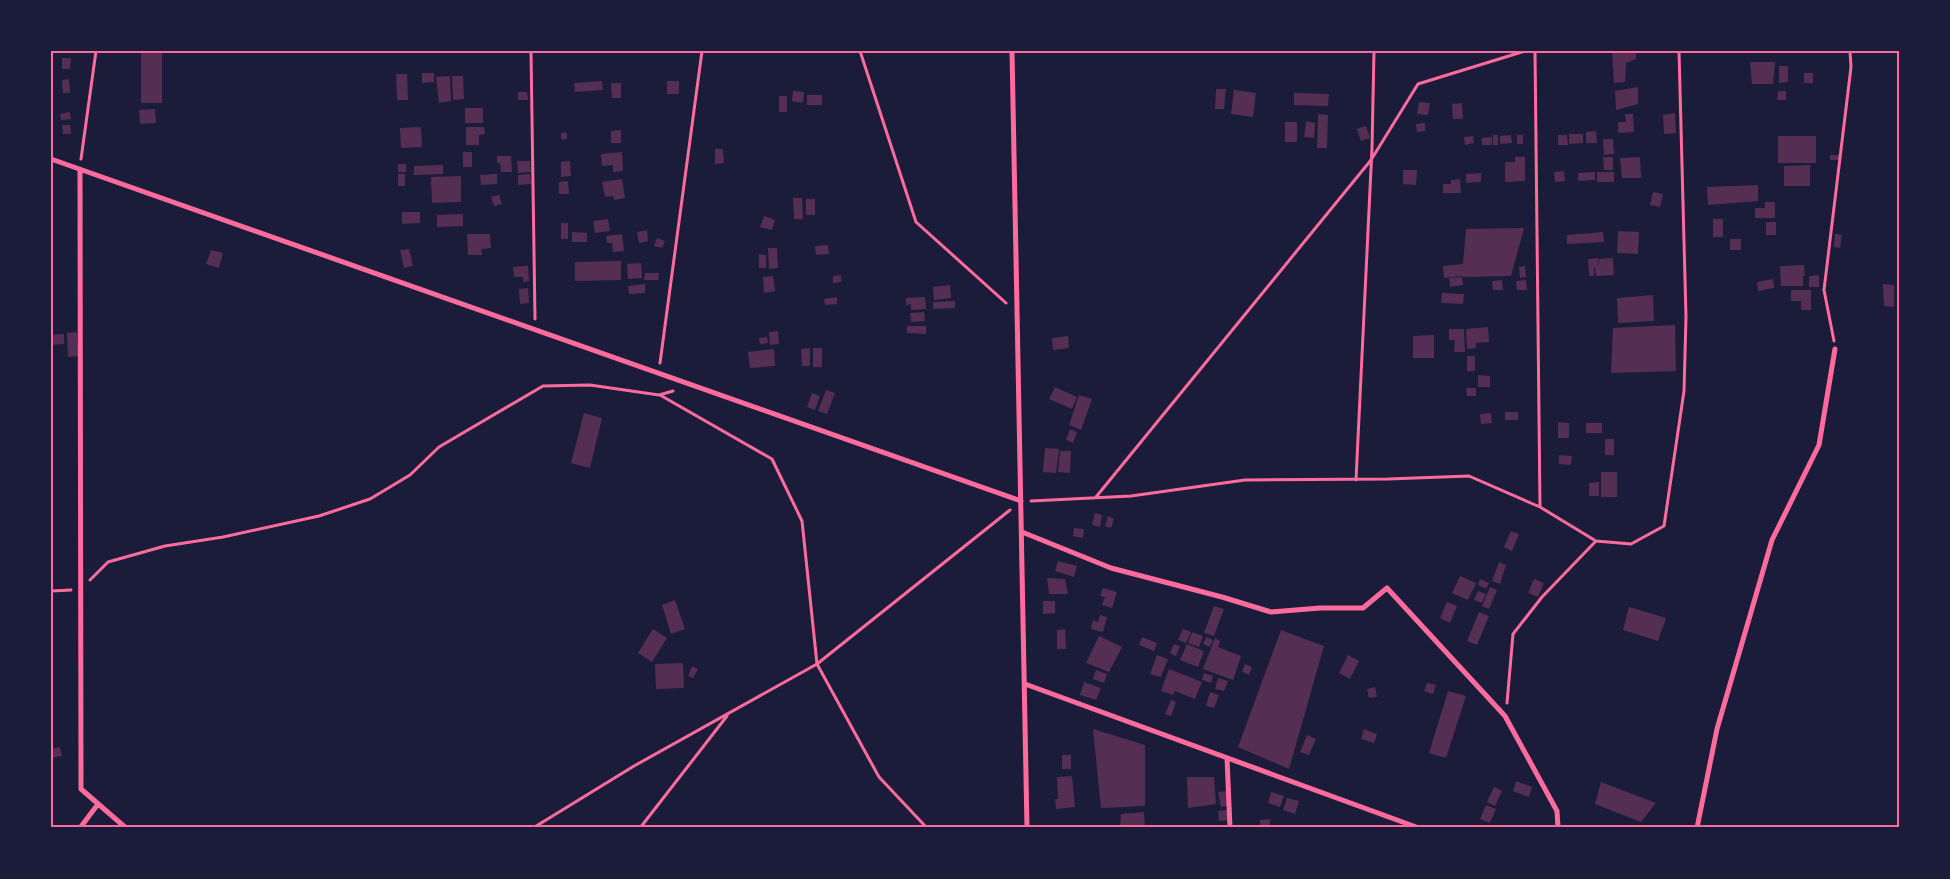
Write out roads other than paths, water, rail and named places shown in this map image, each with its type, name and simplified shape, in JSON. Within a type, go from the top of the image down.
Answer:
[{"type":"street","points":[[1012,51],[1027,828]]},
{"type":"street","points":[[51,159],[1022,501]]},
{"type":"street","points":[[80,170],[81,789],[126,828]]},
{"type":"street","points":[[1697,828],[1717,729],[1772,540],[1819,445],[1835,349]]},
{"type":"street","points":[[1022,532],[1111,568],[1271,612],[1320,608],[1363,608],[1387,588],[1506,716],[1557,811],[1558,828]]},
{"type":"street","points":[[1024,684],[1419,828]]},
{"type":"street","points":[[1227,758],[1230,828]]},
{"type":"street","points":[[80,828],[98,804]]}]
